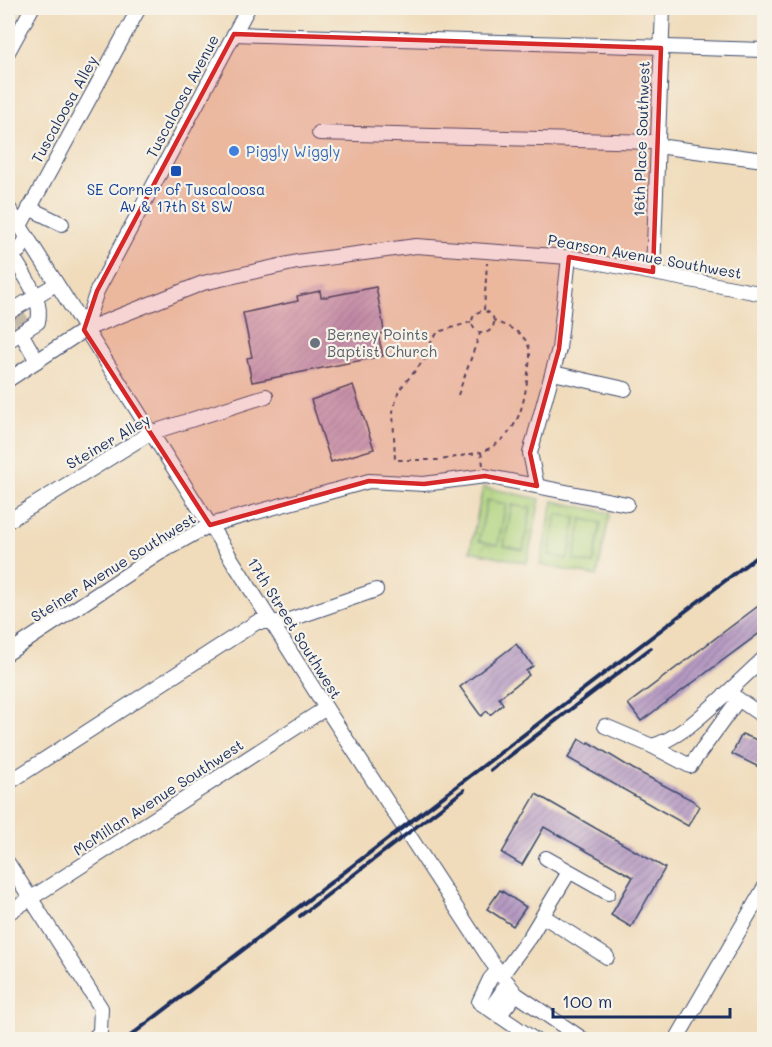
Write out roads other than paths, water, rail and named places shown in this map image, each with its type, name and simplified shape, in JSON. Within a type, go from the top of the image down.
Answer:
[{"type":"street","points":[[8,52],[32,8]]},
{"type":"street","name":"Tuscaloosa Alley","points":[[12,260],[20,250],[29,208],[139,8]]},
{"type":"street","name":"Tuscaloosa Avenue","points":[[84,330],[97,291],[248,8]]},
{"type":"street","name":"16th Place Southwest","points":[[653,272],[663,8]]},
{"type":"street","points":[[234,34],[765,50]]},
{"type":"street","points":[[319,132],[658,143],[665,147],[765,160]]},
{"type":"street","name":"17th Street Southwest","points":[[8,207],[326,708],[506,981],[568,1035],[584,1040]]},
{"type":"street","points":[[29,208],[62,224]]},
{"type":"street","name":"Pearson Avenue Southwest","points":[[8,378],[84,330],[203,283],[297,262],[416,246],[569,257],[765,294]]},
{"type":"street","points":[[537,486],[530,453],[553,373],[564,315],[569,257]]},
{"type":"street","points":[[12,260],[36,296],[40,312],[38,322],[16,325]]},
{"type":"street","points":[[16,325],[36,296],[56,284]]},
{"type":"street","points":[[16,325],[37,361]]},
{"type":"street","points":[[553,373],[625,389]]},
{"type":"street","name":"Steiner Alley","points":[[8,521],[150,433],[266,396]]},
{"type":"street","name":"Steiner Avenue Southwest","points":[[8,653],[158,554],[210,525],[369,481],[424,484],[485,476],[627,504]]},
{"type":"street","points":[[8,783],[257,622],[270,620],[283,622],[376,590]]},
{"type":"street","points":[[605,726],[652,746],[690,766],[733,696],[765,658]]},
{"type":"street","points":[[733,696],[765,717]]},
{"type":"street","points":[[652,746],[666,742],[733,696]]},
{"type":"street","name":"McMillan Avenue Southwest","points":[[8,913],[326,708]]},
{"type":"street","points":[[546,858],[608,893]]},
{"type":"street","points":[[8,863],[100,1008],[100,1032],[92,1040]]},
{"type":"street","points":[[494,1012],[506,981],[569,872]]},
{"type":"street","points":[[676,1040],[765,888]]},
{"type":"street","points":[[543,916],[607,957]]},
{"type":"street","points":[[506,981],[490,978],[479,1002],[536,1040]]},
{"type":"street","points":[[523,1031],[537,1008]]},
{"type":"street","points":[[8,1035],[11,1040]]},
{"type":"tunnel","points":[[16,312],[23,323]]},
{"type":"tunnel","points":[[8,326],[11,331]]},
{"type":"railway","points":[[125,1040],[764,551]]},
{"type":"railway","points":[[491,770],[651,648]]},
{"type":"railway","points":[[300,916],[464,790]]},
{"type":"place","name":"Piggly Wiggly","points":[[234,151]]},
{"type":"place","name":"SE Corner of Tuscaloosa Av & 17th St SW","points":[[176,171]]},
{"type":"place","name":"Berney Points Baptist Church","points":[[315,343]]}]
